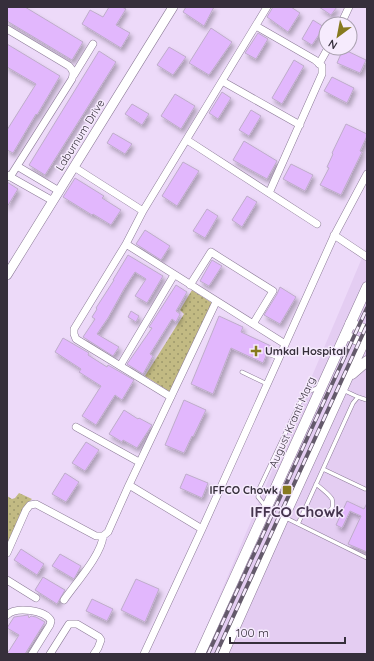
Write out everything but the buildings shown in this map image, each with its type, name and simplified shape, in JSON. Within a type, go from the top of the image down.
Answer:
[{"type":"main road","name":"August Kranti Marg","points":[[200,654],[367,286]]},
{"type":"main road","points":[[224,654],[284,516],[344,385],[366,341]]},
{"type":"main road","points":[[344,385],[355,370],[367,361]]},
{"type":"street","name":"Laburnum Drive","points":[[7,274],[173,7]]},
{"type":"street","points":[[170,397],[76,339],[74,329],[126,244],[143,211],[267,7]]},
{"type":"street","points":[[256,26],[315,60],[322,66],[322,74],[269,193]]},
{"type":"street","points":[[7,29],[69,66],[74,74]]},
{"type":"street","points":[[53,201],[8,176],[17,166],[93,44]]},
{"type":"street","points":[[319,64],[324,56]]},
{"type":"street","points":[[222,81],[300,125]]},
{"type":"street","points":[[187,140],[317,224]]},
{"type":"street","points":[[17,166],[59,191]]},
{"type":"street","points":[[74,167],[143,211]]},
{"type":"street","points":[[144,654],[334,235],[367,174]]},
{"type":"street","points":[[334,235],[367,257]]},
{"type":"street","points":[[126,244],[285,344]]},
{"type":"street","points":[[190,285],[211,252],[273,291],[253,324]]},
{"type":"street","points":[[120,366],[174,275]]},
{"type":"street","points":[[7,553],[26,510],[30,505],[36,504],[96,536],[103,536],[108,532],[139,462],[216,302]]},
{"type":"street","points":[[350,323],[367,330]]},
{"type":"street","points":[[345,335],[366,341]]},
{"type":"street","points":[[76,427],[139,462]]},
{"type":"street","points":[[129,485],[202,529]]},
{"type":"street","points":[[64,600],[98,552],[103,542],[103,536]]},
{"type":"street","points":[[7,580],[36,598]]},
{"type":"street","points":[[7,615],[10,612],[18,610],[30,610],[47,615],[50,618],[50,625],[32,654]]},
{"type":"street","points":[[50,654],[69,624],[76,624],[99,637],[101,640],[94,654]]},
{"type":"lane","points":[[268,354],[279,358]]},
{"type":"lane","points":[[242,372],[267,384]]},
{"type":"lane","points":[[344,385],[358,397],[367,400]]},
{"type":"lane","points":[[266,508],[258,497],[259,489],[304,394],[322,386]]},
{"type":"lane","points":[[298,524],[353,402],[358,397]]},
{"type":"lane","points":[[323,469],[365,489]]},
{"type":"lane","points":[[303,514],[319,516],[326,514],[331,510],[333,505],[332,498],[316,484]]},
{"type":"lane","points":[[284,516],[367,558]]},
{"type":"shaded area","points":[[367,246],[367,654],[195,654],[304,395]]},
{"type":"shaded area","points":[[192,290],[212,303],[170,392],[145,376],[184,314],[180,310]]},
{"type":"shaded area","points":[[19,493],[32,499],[23,508],[7,545],[7,496],[12,499]]},
{"type":"railway","points":[[208,654],[367,308]]},
{"type":"railway","points":[[216,654],[367,325]]},
{"type":"place","name":"Umkal Hospital","points":[[256,351]]},
{"type":"place","name":"IFFCO Chowk","points":[[287,490]]},
{"type":"district","name":"IFFCO Chowk","points":[[297,512]]}]
